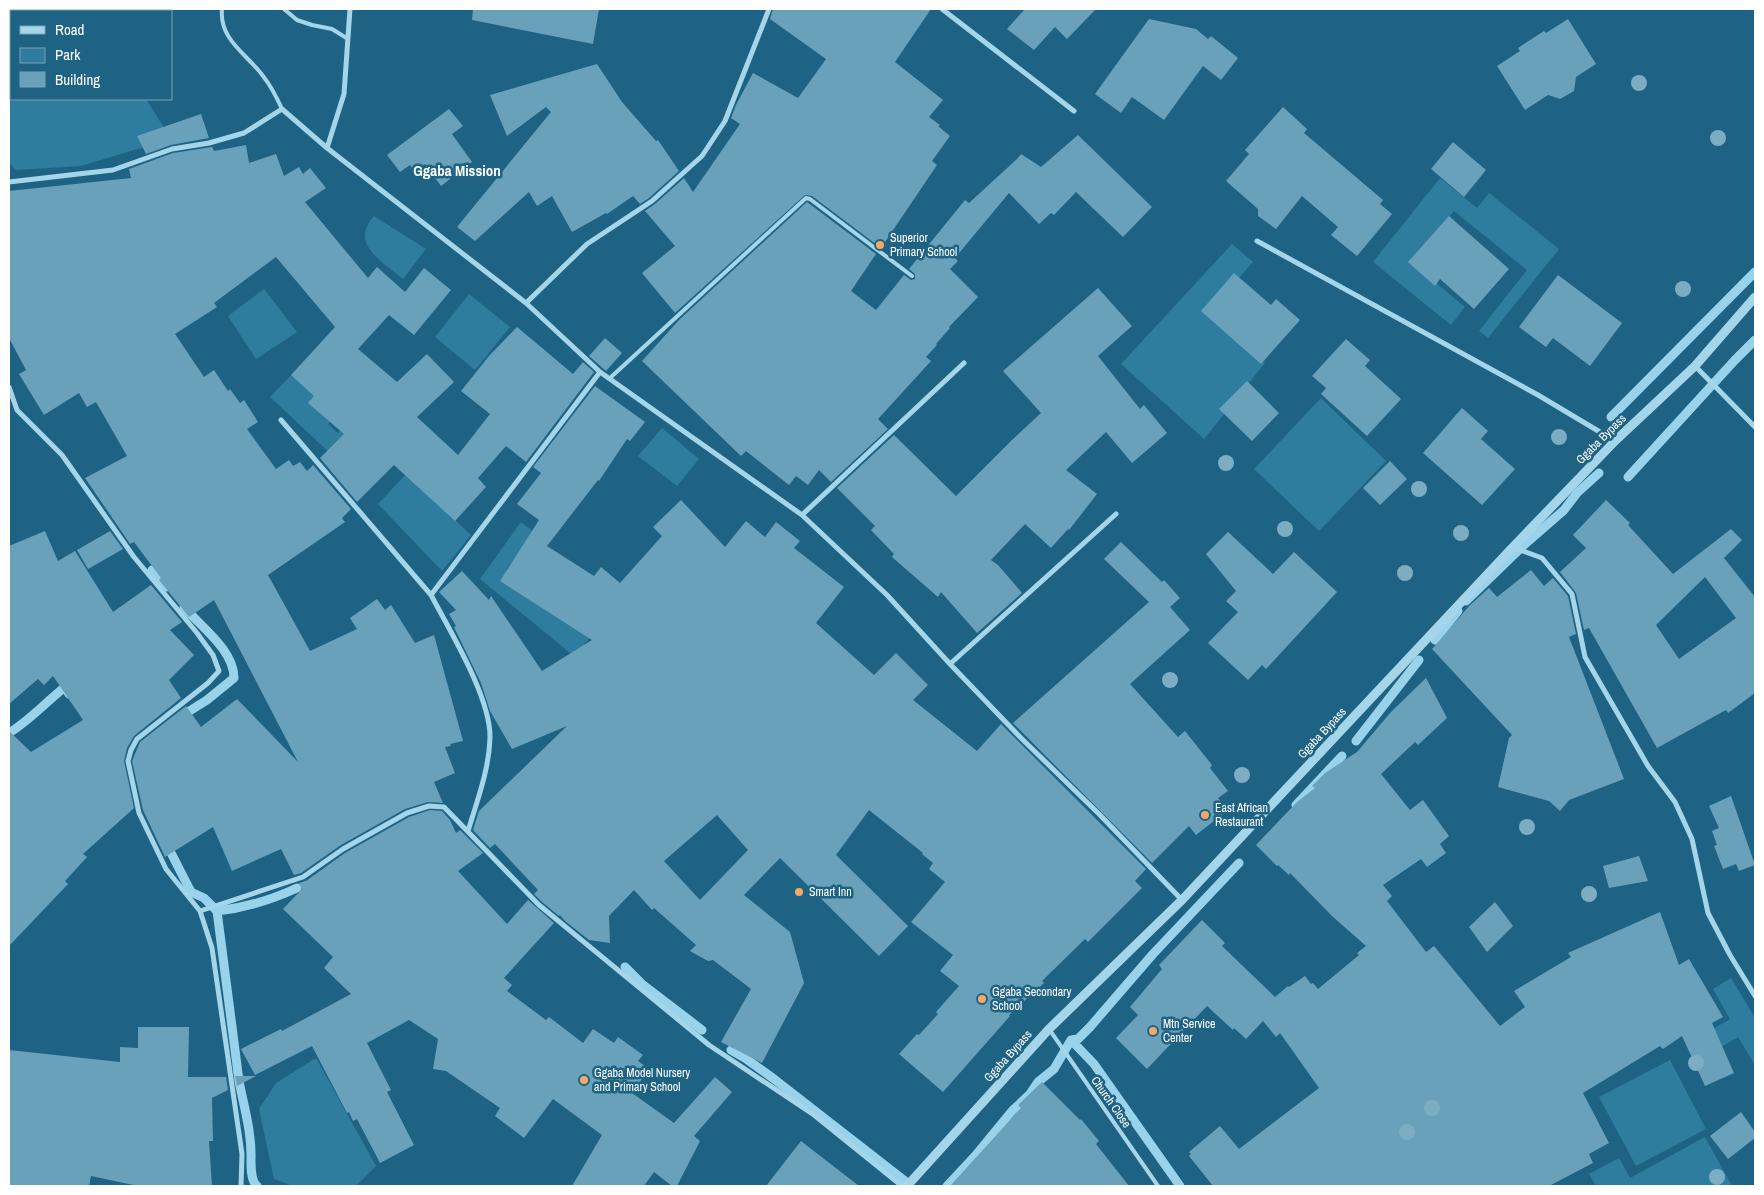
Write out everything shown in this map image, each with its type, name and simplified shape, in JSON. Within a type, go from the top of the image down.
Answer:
[{"type":"street","points":[[328,148],[344,94],[350,9]]},
{"type":"street","points":[[526,304],[587,244],[652,201],[702,156],[725,121],[769,9]]},
{"type":"street","points":[[942,9],[1074,111]]},
{"type":"street","points":[[9,182],[113,170],[172,149],[209,143],[244,133],[282,110],[526,304],[600,372],[802,515],[887,595],[950,664],[1182,900]]},
{"type":"street","points":[[1257,242],[1538,395],[1616,441]]},
{"type":"street","name":"Ggaba Bypass","points":[[907,1186],[1048,1030],[1182,900],[1511,549],[1616,441],[1695,366],[1755,297]]},
{"type":"street","points":[[802,515],[964,363]]},
{"type":"street","points":[[1695,366],[1755,427]]},
{"type":"street","points":[[431,595],[600,372]]},
{"type":"street","points":[[9,386],[17,410],[62,454],[134,557],[198,633],[214,655],[219,671],[137,739],[131,749],[128,761],[139,813],[166,869],[200,911],[212,948],[242,1154],[241,1186]]},
{"type":"street","points":[[281,420],[431,595],[485,704],[490,737],[485,774],[468,831]]},
{"type":"street","points":[[950,664],[1116,514]]},
{"type":"street","points":[[1511,549],[1520,550],[1542,558],[1572,594],[1585,657],[1648,766],[1675,802],[1692,839],[1708,913],[1730,955],[1755,996]]},
{"type":"street","points":[[200,911],[303,877],[351,845],[406,813],[429,806],[444,807],[539,905],[709,1045],[814,1115],[902,1186]]},
{"type":"lane","points":[[222,9],[221,14],[226,33],[232,43],[263,75],[282,110]]},
{"type":"lane","points":[[284,9],[297,20],[332,29],[349,40]]},
{"type":"lane","points":[[610,378],[806,198],[810,199],[912,276]]},
{"type":"lane","name":"Church Close","points":[[1048,1030],[1158,1186]]},
{"type":"green space","points":[[9,9],[91,9],[10,10],[10,100],[147,100],[171,139],[81,166],[16,170],[9,163]]},
{"type":"green space","points":[[1440,178],[1477,208],[1489,193],[1559,249],[1488,338],[1479,331],[1527,270],[1454,211],[1412,263],[1465,307],[1451,325],[1373,262]]},
{"type":"green space","points":[[374,216],[426,249],[403,279],[378,259],[367,243],[365,235],[367,226]]},
{"type":"green space","points":[[1232,244],[1253,262],[1209,312],[1265,363],[1204,439],[1121,364]]},
{"type":"green space","points":[[264,289],[297,332],[256,359],[228,316]]},
{"type":"green space","points":[[469,294],[510,327],[475,370],[435,337]]},
{"type":"green space","points":[[295,371],[322,398],[332,419],[328,424],[338,433],[349,422],[357,430],[333,456],[270,397]]},
{"type":"green space","points":[[1321,398],[1386,461],[1319,531],[1254,469]]},
{"type":"green space","points":[[662,428],[699,459],[677,486],[638,456]]},
{"type":"green space","points":[[406,474],[471,535],[442,571],[378,504]]},
{"type":"green space","points":[[521,522],[534,532],[506,570],[529,588],[615,604],[575,657],[480,579]]},
{"type":"green space","points":[[1731,978],[1755,1018],[1755,1065],[1738,1037],[1718,1049],[1708,1032],[1730,1019],[1713,989]]},
{"type":"green space","points":[[316,1058],[376,1166],[356,1186],[293,1186],[274,1179],[259,1109],[276,1083]]},
{"type":"green space","points":[[1670,1060],[1706,1129],[1636,1166],[1599,1097]]},
{"type":"green space","points":[[1705,1137],[1732,1186],[1596,1186],[1589,1174],[1619,1158],[1630,1178]]},
{"type":"building","points":[[473,9],[599,9],[593,44],[472,20]]},
{"type":"building","points":[[773,9],[931,9],[895,62],[943,100],[929,117],[950,136],[932,161],[937,165],[881,248],[812,196],[805,195],[675,313],[642,273],[675,246],[645,211],[684,178],[693,192],[740,124],[731,118],[753,73],[798,98],[826,59],[770,19]]},
{"type":"building","points":[[1025,9],[1096,9],[1067,39],[1055,27],[1034,50],[1007,29]]},
{"type":"building","points":[[1149,19],[1196,29],[1208,39],[1211,36],[1238,58],[1221,80],[1203,66],[1164,120],[1132,97],[1121,113],[1095,94]]},
{"type":"building","points":[[1568,19],[1596,64],[1576,77],[1574,91],[1560,99],[1548,95],[1525,110],[1497,66],[1520,51],[1518,48],[1544,31],[1546,33]]},
{"type":"building","points":[[597,64],[622,102],[656,141],[658,140],[679,171],[640,204],[633,196],[607,214],[572,232],[552,196],[537,206],[529,192],[475,241],[457,227],[551,112],[546,107],[507,136],[490,95]]},
{"type":"building","points":[[1283,107],[1307,129],[1304,133],[1383,200],[1380,204],[1392,214],[1357,256],[1331,235],[1338,227],[1302,196],[1276,229],[1258,216],[1258,209],[1226,181],[1249,154],[1245,150]]},
{"type":"building","points":[[449,109],[463,126],[452,134],[472,162],[441,186],[425,164],[415,172],[410,165],[400,172],[387,155]]},
{"type":"building","points":[[201,114],[209,138],[171,145],[146,154],[137,136]]},
{"type":"building","points":[[1078,135],[1152,207],[1123,237],[1076,192],[1054,215],[1051,213],[1039,224],[1009,193],[955,258],[958,261],[950,269],[978,297],[949,327],[926,357],[931,361],[878,419],[888,429],[831,482],[819,470],[808,485],[796,476],[789,485],[746,451],[741,456],[642,361],[680,319],[807,202],[876,254],[851,291],[876,310],[904,275],[911,280],[915,279],[915,274],[909,269],[965,200],[969,203],[1021,154],[1041,167]]},
{"type":"building","points":[[1453,142],[1486,170],[1464,197],[1431,169]]},
{"type":"building","points":[[246,145],[249,163],[276,154],[284,176],[299,167],[303,174],[310,168],[326,188],[305,202],[368,278],[377,267],[405,292],[424,268],[451,290],[414,335],[389,315],[358,349],[397,382],[427,354],[454,382],[417,417],[458,455],[490,414],[461,391],[489,356],[517,327],[573,374],[583,362],[594,372],[526,462],[506,446],[478,478],[486,487],[455,521],[394,465],[357,502],[320,458],[344,434],[308,403],[314,396],[291,375],[335,327],[276,257],[214,303],[217,307],[175,334],[204,377],[214,370],[228,391],[230,389],[240,403],[244,400],[258,422],[247,429],[276,469],[289,460],[293,466],[300,462],[307,471],[313,465],[351,509],[342,518],[345,522],[268,575],[310,651],[357,629],[350,618],[377,599],[385,610],[391,605],[415,643],[434,635],[463,741],[445,747],[455,773],[434,782],[443,803],[428,802],[405,809],[341,845],[301,873],[294,875],[281,849],[232,871],[213,827],[165,857],[143,810],[132,761],[140,742],[186,706],[201,727],[237,699],[298,762],[214,600],[189,617],[159,580],[161,578],[134,542],[130,544],[85,478],[127,456],[96,402],[87,407],[79,393],[44,415],[19,374],[26,370],[9,338],[9,191],[131,178],[129,169],[173,153],[212,147],[214,151]]},
{"type":"building","points":[[1449,216],[1509,269],[1474,309],[1440,279],[1435,286],[1408,262]]},
{"type":"building","points":[[1234,273],[1271,305],[1276,299],[1300,320],[1261,364],[1201,311]]},
{"type":"building","points":[[1558,275],[1622,323],[1590,366],[1553,338],[1546,347],[1519,327]]},
{"type":"building","points":[[1098,288],[1132,326],[1098,356],[1140,409],[1144,405],[1167,433],[1132,463],[1106,432],[1066,470],[1097,494],[1069,530],[1051,548],[1025,524],[991,560],[998,565],[1022,593],[977,633],[941,592],[938,597],[892,557],[894,554],[871,530],[875,526],[837,488],[894,435],[956,496],[1041,413],[1003,371]]},
{"type":"building","points":[[605,338],[622,353],[606,371],[589,356]]},
{"type":"building","points":[[1346,339],[1370,360],[1365,366],[1401,399],[1367,436],[1321,394],[1326,388],[1312,376]]},
{"type":"building","points":[[1247,381],[1279,413],[1252,441],[1219,409]]},
{"type":"building","points":[[595,386],[645,422],[630,441],[627,439],[599,481],[547,546],[594,576],[601,567],[620,583],[662,536],[653,527],[681,500],[725,547],[746,521],[765,537],[776,522],[800,541],[794,548],[844,587],[816,623],[874,675],[896,653],[928,685],[913,700],[977,751],[1001,724],[1146,869],[1135,881],[1142,888],[1088,942],[1085,939],[1042,981],[1044,983],[1009,1015],[943,1092],[899,1054],[938,1014],[936,1012],[959,986],[940,971],[953,955],[911,922],[945,882],[929,869],[933,863],[923,853],[869,810],[836,855],[908,926],[879,956],[780,858],[744,895],[790,932],[804,983],[762,1063],[721,1042],[751,989],[713,960],[708,961],[690,951],[696,945],[654,908],[652,910],[634,890],[609,916],[610,943],[589,940],[534,894],[538,890],[495,844],[490,848],[473,830],[479,811],[567,726],[512,749],[490,711],[481,683],[454,627],[456,626],[449,614],[456,610],[439,592],[462,571],[489,600],[491,596],[542,671],[592,640],[500,581],[539,520],[517,504],[541,473],[533,467]],"holes":[[[717,815],[748,850],[700,900],[664,861]]]},
{"type":"building","points":[[1462,408],[1488,431],[1481,439],[1515,469],[1482,505],[1423,453]]},
{"type":"building","points":[[1390,461],[1407,479],[1380,505],[1363,488]]},
{"type":"building","points":[[1606,500],[1630,523],[1628,525],[1673,574],[1731,529],[1742,540],[1724,558],[1755,597],[1755,693],[1728,713],[1726,710],[1657,748],[1589,628],[1584,630],[1576,593],[1560,572],[1586,548],[1573,535]],"holes":[[[1705,577],[1736,618],[1679,659],[1656,625]]]},
{"type":"building","points":[[45,531],[58,561],[75,551],[113,612],[151,585],[182,622],[170,630],[194,655],[169,680],[181,698],[134,736],[127,748],[124,761],[134,808],[83,854],[87,857],[65,881],[68,884],[9,946],[9,731],[31,752],[83,720],[53,676],[44,685],[38,679],[9,704],[9,546]]},
{"type":"building","points":[[110,531],[123,549],[88,569],[77,550]]},
{"type":"building","points":[[1228,532],[1273,574],[1294,552],[1337,592],[1266,669],[1262,665],[1248,680],[1208,643],[1238,612],[1226,601],[1236,591],[1206,554]]},
{"type":"building","points":[[1121,542],[1162,582],[1164,580],[1180,598],[1170,607],[1190,630],[1130,684],[1178,737],[1185,731],[1212,765],[1210,768],[1228,791],[1218,798],[1228,810],[1196,835],[1189,826],[1152,863],[1013,723],[1149,602],[1104,559]]},
{"type":"building","points":[[1531,570],[1544,586],[1553,578],[1568,596],[1576,634],[1569,637],[1624,779],[1569,800],[1560,811],[1549,801],[1498,787],[1509,738],[1512,735],[1432,649],[1470,605],[1489,588],[1497,597]]},
{"type":"building","points":[[1426,678],[1447,718],[1418,745],[1415,742],[1381,774],[1410,810],[1423,800],[1449,836],[1440,844],[1446,853],[1427,867],[1421,859],[1383,885],[1392,896],[1387,901],[1426,952],[1434,946],[1500,1026],[1525,1007],[1514,991],[1571,957],[1568,953],[1660,912],[1679,965],[1689,959],[1723,1017],[1712,1023],[1734,1073],[1705,1086],[1682,1036],[1663,1049],[1660,1046],[1583,1093],[1609,1143],[1589,1154],[1593,1163],[1549,1186],[1213,1186],[1189,1156],[1191,1154],[1189,1152],[1220,1126],[1239,1149],[1319,1088],[1280,1033],[1276,1037],[1263,1021],[1246,1039],[1234,1028],[1233,1030],[1207,1006],[1147,1069],[1116,1038],[1138,1015],[1130,1007],[1162,969],[1159,965],[1202,920],[1225,943],[1222,946],[1275,997],[1288,986],[1305,976],[1318,989],[1359,955],[1357,953],[1366,946],[1332,916],[1290,873],[1289,875],[1277,866],[1256,845],[1297,802],[1315,788],[1312,786],[1325,773],[1357,752],[1391,712]]},
{"type":"building","points":[[1731,796],[1755,865],[1739,871],[1736,864],[1723,869],[1714,846],[1717,845],[1712,831],[1719,828],[1709,806]]},
{"type":"building","points":[[430,810],[442,811],[450,820],[456,833],[460,830],[483,853],[458,871],[507,924],[528,900],[554,923],[504,978],[512,985],[507,991],[546,1020],[549,1017],[583,1043],[593,1029],[614,1043],[618,1037],[643,1055],[638,1061],[649,1069],[632,1093],[674,1123],[715,1077],[732,1092],[694,1136],[700,1141],[677,1186],[672,1186],[654,1172],[644,1186],[572,1186],[602,1135],[553,1099],[524,1138],[495,1116],[500,1108],[446,1071],[433,1069],[438,1039],[409,1020],[367,1043],[391,1090],[387,1092],[414,1145],[380,1163],[357,1119],[353,1121],[349,1112],[347,1113],[312,1046],[255,1075],[241,1049],[281,1029],[282,1031],[351,994],[324,968],[333,957],[283,909],[302,889],[299,883],[306,881],[345,853],[409,817]]},
{"type":"building","points":[[1639,856],[1648,881],[1609,888],[1603,866]]},
{"type":"building","points":[[1495,902],[1513,926],[1487,952],[1469,927]]},
{"type":"building","points":[[138,1027],[189,1027],[188,1077],[226,1077],[228,1090],[212,1098],[213,1141],[209,1141],[212,1186],[138,1186],[91,1176],[89,1186],[9,1186],[9,1050],[120,1062],[120,1047],[138,1048]]},
{"type":"building","points":[[235,1076],[256,1076],[237,1086]]},
{"type":"building","points":[[1042,1082],[1081,1119],[1099,1141],[1096,1144],[1129,1186],[950,1186],[1021,1108],[1018,1105]]},
{"type":"building","points":[[1741,1112],[1755,1132],[1755,1138],[1728,1159],[1710,1136]]},
{"type":"building","points":[[801,1141],[859,1186],[766,1186]]},
{"type":"waterway","points":[[1611,417],[1755,272]]},
{"type":"waterway","points":[[1628,477],[1755,340]]},
{"type":"waterway","points":[[1466,601],[1525,544],[1564,510],[1577,493],[1599,473]]},
{"type":"waterway","points":[[152,570],[167,587]]},
{"type":"waterway","points":[[180,717],[207,700],[234,678],[233,668],[223,649],[184,607]]},
{"type":"waterway","points":[[1435,640],[1458,611]]},
{"type":"waterway","points":[[1356,741],[1419,660]]},
{"type":"waterway","points":[[9,733],[31,717],[65,687],[69,694]]},
{"type":"waterway","points":[[1296,805],[1342,756]]},
{"type":"waterway","points":[[166,843],[191,892],[204,898],[217,911],[239,1081],[249,1130],[252,1174],[257,1186]]},
{"type":"waterway","points":[[947,1186],[975,1156],[1012,1111],[1030,1094],[1038,1082],[1054,1069],[1071,1040],[1078,1039],[1090,1027],[1153,954],[1239,863]]},
{"type":"waterway","points":[[217,911],[257,903],[297,888]]},
{"type":"waterway","points":[[625,967],[642,984],[702,1030]]},
{"type":"waterway","points":[[1071,1040],[1094,1064],[1180,1186]]},
{"type":"waterway","points":[[731,1050],[774,1079],[905,1181]]},
{"type":"place","name":"Superior Primary School","points":[[880,245]]},
{"type":"place","name":"East African Restaurant","points":[[1205,815]]},
{"type":"place","name":"Smart Inn","points":[[799,892]]},
{"type":"place","name":"Ggaba Secondary School","points":[[982,999]]},
{"type":"place","name":"Mtn Service Center","points":[[1153,1031]]},
{"type":"place","name":"Ggaba Model Nursery and Primary School","points":[[584,1080]]},
{"type":"district","name":"Ggaba Mission","points":[[457,171]]}]
